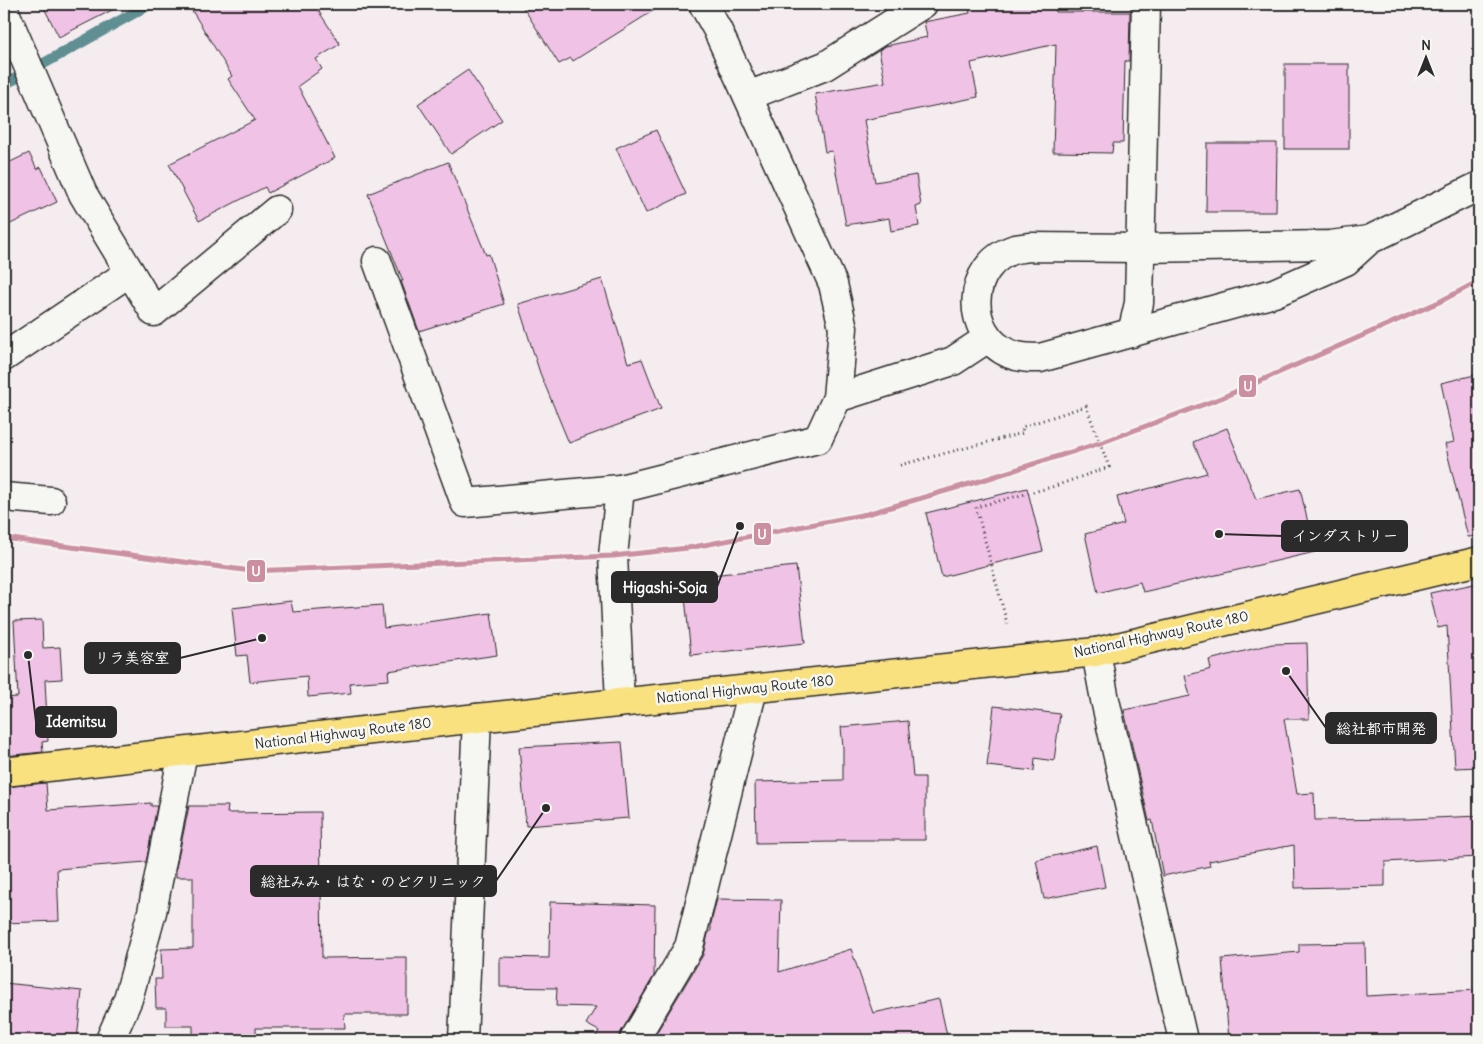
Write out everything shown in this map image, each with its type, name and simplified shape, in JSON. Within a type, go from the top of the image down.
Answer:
[{"type":"highway","name":"National Highway Route 180","points":[[4,772],[620,702],[1096,652],[1479,561]]},
{"type":"street","points":[[377,261],[465,503],[620,489],[818,438],[837,398],[842,328],[833,284],[717,29],[703,4]]},
{"type":"street","points":[[748,96],[825,66],[923,4]]},
{"type":"street","points":[[1132,333],[1139,303],[1146,4]]},
{"type":"street","points":[[4,10],[83,194],[154,312],[277,210]]},
{"type":"street","points":[[1369,240],[1330,245],[1141,248],[1030,247],[1014,249],[1000,256],[983,275],[978,286],[976,298],[977,312],[981,327],[988,338],[998,347],[1010,354],[1025,358],[1040,358],[1274,293],[1346,261],[1369,240],[1479,186]]},
{"type":"street","points":[[4,357],[130,272]]},
{"type":"street","points":[[837,398],[953,361],[988,338]]},
{"type":"street","points":[[620,489],[613,556],[620,702]]},
{"type":"street","points":[[4,497],[51,501]]},
{"type":"street","points":[[1096,652],[1183,1040]]},
{"type":"street","points":[[634,1040],[689,947],[754,688]]},
{"type":"street","points":[[463,1040],[477,718]]},
{"type":"street","points":[[110,1040],[128,999],[152,912],[183,752]]},
{"type":"path","points":[[900,466],[1023,434],[1022,427],[1086,406],[1109,467],[1052,487],[976,507],[1016,660]]},
{"type":"building","points":[[42,4],[124,4],[59,37]]},
{"type":"building","points":[[188,4],[314,4],[340,44],[316,59],[322,69],[298,86],[335,158],[268,193],[265,187],[199,221],[169,164],[255,120],[228,79],[232,76]]},
{"type":"building","points":[[521,4],[664,4],[573,61],[571,58],[559,64]]},
{"type":"building","points":[[968,4],[1054,4],[1056,12],[1130,12],[1129,61],[1125,61],[1123,143],[1113,143],[1112,153],[1053,152],[1056,44],[971,63],[978,97],[864,120],[875,182],[916,175],[921,205],[916,207],[919,226],[891,231],[889,218],[846,225],[832,151],[825,152],[815,94],[885,82],[879,50],[886,46],[927,37],[924,22],[970,13]]},
{"type":"building","points":[[1285,64],[1349,64],[1349,149],[1285,149]]},
{"type":"building","points":[[468,70],[502,120],[451,154],[418,104]]},
{"type":"building","points":[[656,130],[686,194],[646,213],[616,148]]},
{"type":"building","points":[[1207,143],[1277,143],[1276,212],[1206,212]]},
{"type":"building","points":[[29,153],[37,169],[41,167],[57,202],[4,227],[4,165]]},
{"type":"building","points":[[448,162],[486,255],[489,254],[504,304],[419,331],[401,281],[403,281],[368,194]]},
{"type":"building","points":[[602,279],[628,363],[642,359],[661,409],[569,443],[540,373],[518,304]]},
{"type":"building","points":[[1479,374],[1479,536],[1468,537],[1445,444],[1454,442],[1441,383]]},
{"type":"building","points":[[1227,428],[1256,499],[1300,489],[1315,552],[1143,592],[1140,582],[1098,593],[1085,534],[1124,524],[1117,497],[1207,473],[1193,442]]},
{"type":"building","points":[[1027,488],[1043,551],[942,577],[926,513]]},
{"type":"building","points":[[796,566],[805,643],[691,655],[683,578]]},
{"type":"building","points":[[1479,583],[1479,767],[1455,768],[1447,626],[1438,628],[1430,593]]},
{"type":"building","points":[[291,601],[293,612],[382,605],[384,628],[491,613],[497,655],[388,671],[389,680],[350,683],[351,693],[308,697],[307,676],[250,682],[247,655],[237,656],[232,608]]},
{"type":"building","points":[[42,620],[43,648],[60,647],[62,679],[45,680],[48,741],[42,742],[43,752],[4,756],[4,698],[18,697],[14,621]]},
{"type":"building","points":[[1307,643],[1309,719],[1284,719],[1297,794],[1314,793],[1315,820],[1479,816],[1479,857],[1385,862],[1385,886],[1295,888],[1294,845],[1209,861],[1210,866],[1163,876],[1152,820],[1149,821],[1124,710],[1190,696],[1185,676],[1211,669],[1209,660],[1272,644]]},
{"type":"building","points":[[994,706],[1060,714],[1054,761],[1035,758],[1034,771],[987,766]]},
{"type":"building","points":[[908,721],[913,777],[925,777],[925,840],[837,840],[837,842],[756,843],[755,782],[843,780],[841,727]]},
{"type":"building","points":[[622,742],[629,818],[526,826],[519,747]]},
{"type":"building","points":[[46,783],[48,810],[151,803],[151,806],[157,806],[146,862],[57,869],[59,921],[4,923],[4,787]]},
{"type":"building","points":[[189,806],[228,806],[227,813],[320,812],[322,958],[407,957],[407,1014],[344,1014],[345,1028],[256,1028],[256,1036],[224,1036],[224,1040],[193,1040],[193,1026],[166,1026],[166,1008],[156,1008],[155,979],[162,979],[161,949],[193,948],[193,877],[176,877],[176,868]]},
{"type":"building","points":[[1097,846],[1105,887],[1044,899],[1036,860]]},
{"type":"building","points":[[717,899],[781,900],[779,972],[851,949],[873,1013],[939,999],[948,1040],[652,1040],[703,955],[708,934],[711,930]]},
{"type":"building","points":[[550,902],[655,905],[654,976],[618,1040],[594,1040],[599,1031],[586,1024],[596,1007],[556,1006],[557,988],[500,987],[500,957],[549,958]]},
{"type":"building","points":[[1365,943],[1366,996],[1478,990],[1479,1040],[1398,1040],[1398,1035],[1297,1037],[1297,1040],[1229,1040],[1222,959],[1299,952],[1299,944]]},
{"type":"building","points":[[4,983],[82,991],[77,1040],[4,1040]]},
{"type":"waterway","points":[[4,84],[150,4]]},
{"type":"transit line","name":"U","points":[[4,538],[251,571],[613,556],[688,548],[867,514],[1103,442],[1221,398],[1439,302],[1479,281]]},
{"type":"place","name":"Higashi-Soja","points":[[740,526]]},
{"type":"place","name":"インダストリー","points":[[1219,534]]},
{"type":"place","name":"リラ美容室","points":[[262,638]]},
{"type":"place","name":"Idemitsu","points":[[28,655]]},
{"type":"place","name":"総社都市開発","points":[[1286,671]]},
{"type":"place","name":"総社みみ・はな・のどクリニック","points":[[546,808]]}]
